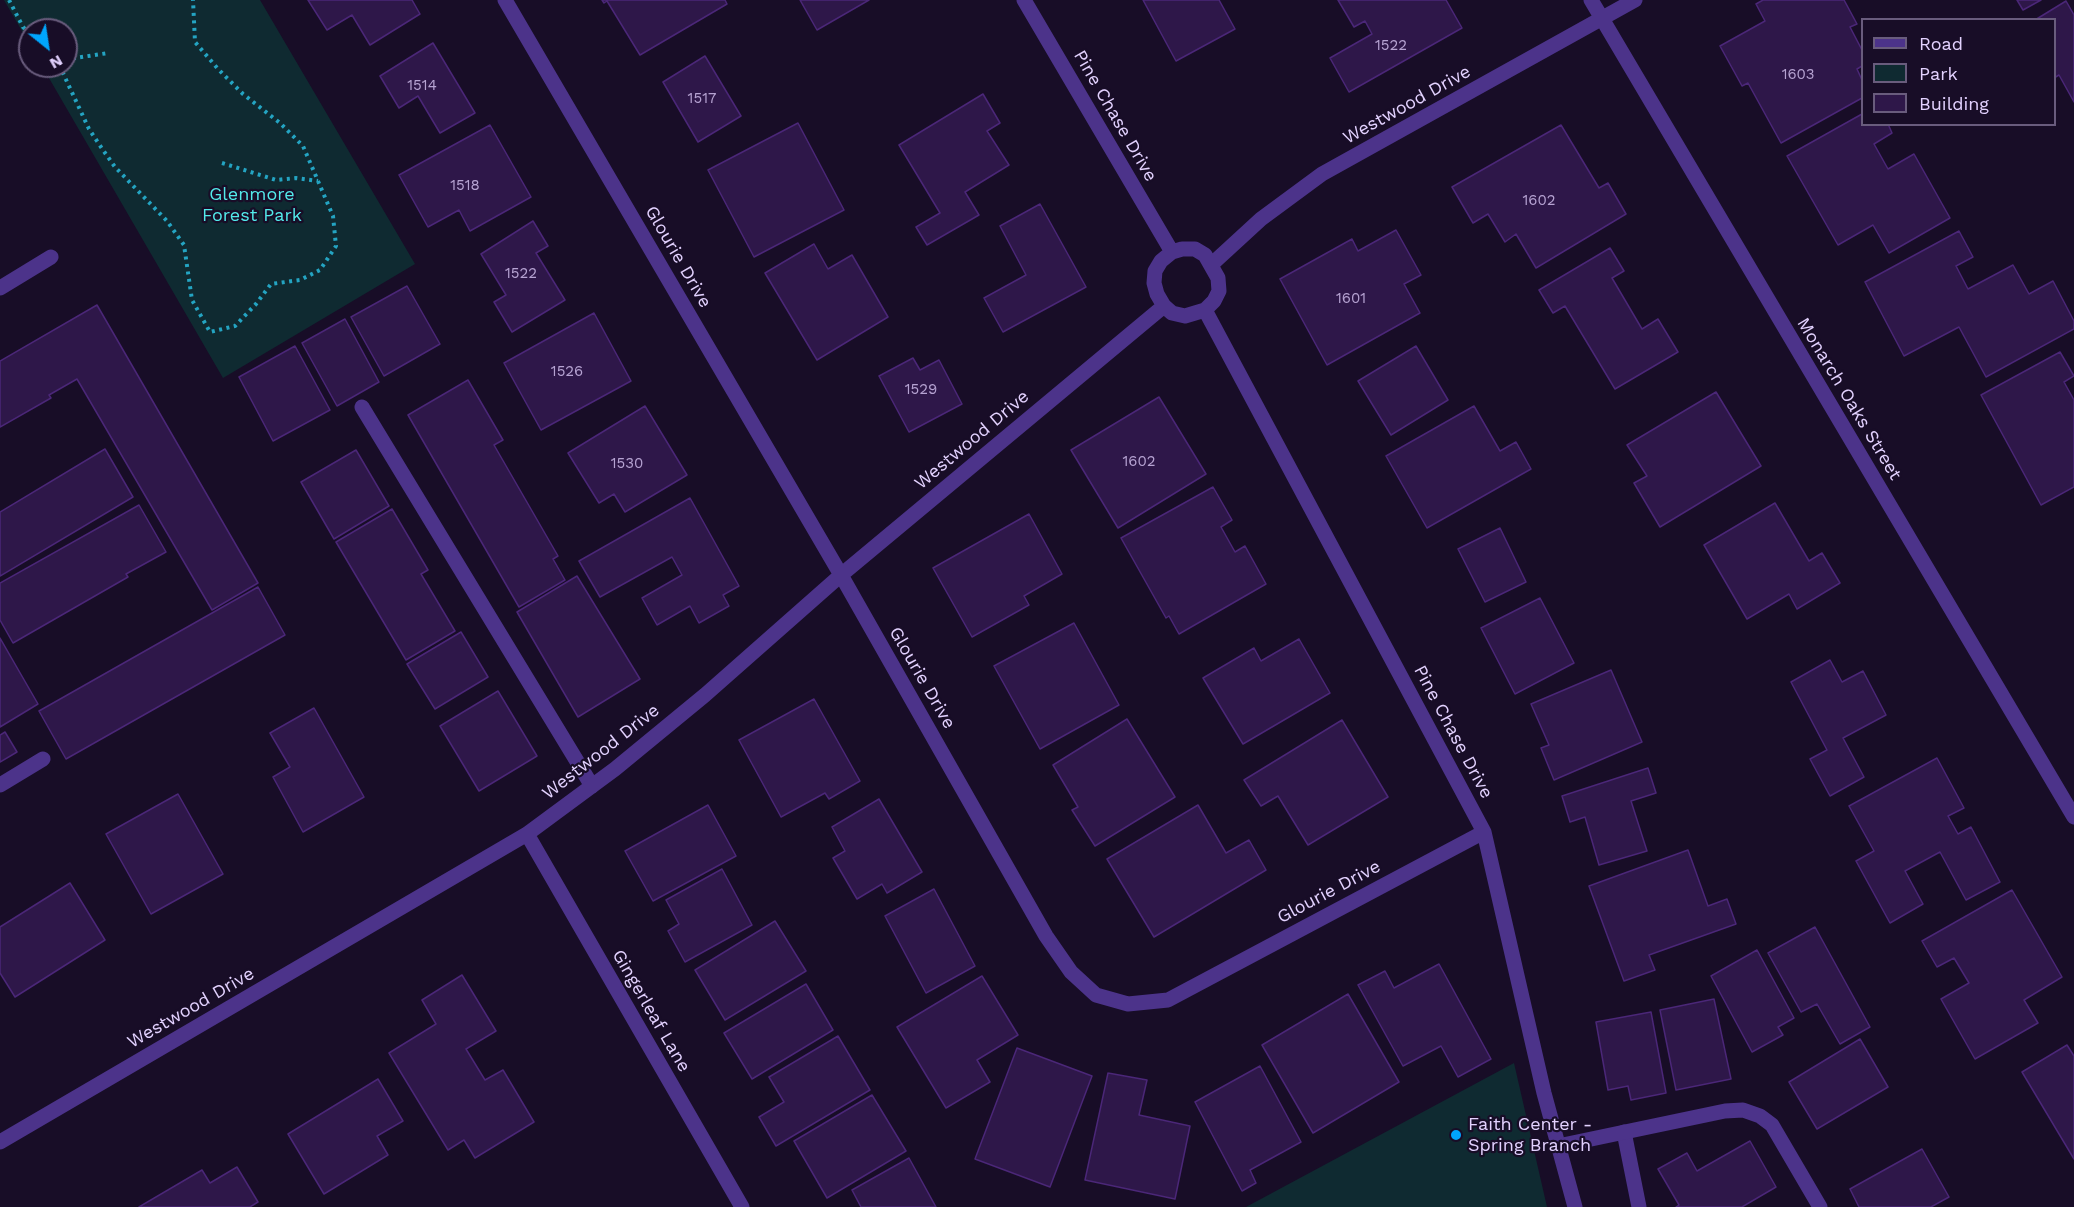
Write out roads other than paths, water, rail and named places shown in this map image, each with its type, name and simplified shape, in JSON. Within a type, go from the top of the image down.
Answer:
[{"type":"street","name":"Glourie Drive","points":[[505,0],[841,575],[1046,936],[1071,972],[1096,994],[1128,1004],[1168,1000],[1484,832]]},
{"type":"street","name":"Pine Chase Drive","points":[[1024,0],[1172,252]]},
{"type":"street","name":"Monarch Oaks Street","points":[[1591,0],[2074,817]]},
{"type":"street","name":"Westwood Drive","points":[[1212,264],[1261,219],[1322,174],[1635,0]]},
{"type":"street","points":[[1195,249],[1205,255],[1212,264],[1218,278],[1219,291],[1214,301],[1205,310],[1185,316],[1172,313],[1164,306],[1154,283],[1155,271],[1161,261],[1172,252],[1195,249]]},
{"type":"street","points":[[0,288],[51,257]]},
{"type":"street","name":"Westwood Drive","points":[[0,1142],[527,834],[592,786],[705,695],[841,575],[1164,306]]},
{"type":"street","name":"Pine Chase Drive","points":[[1205,310],[1484,832],[1544,1093],[1575,1207]]},
{"type":"street","points":[[362,407],[592,786]]},
{"type":"street","points":[[0,785],[43,759]]},
{"type":"street","name":"Gingerleaf Lane","points":[[527,834],[742,1207]]},
{"type":"street","points":[[1558,1146],[1725,1111],[1743,1110],[1760,1116],[1772,1125],[1820,1207]]},
{"type":"street","points":[[1624,1132],[1639,1207]]},
{"type":"place","name":"Faith Center - Spring Branch","points":[[1456,1135]]},
{"type":"park label","name":"Glenmore Forest Park","points":[[252,205]]}]
